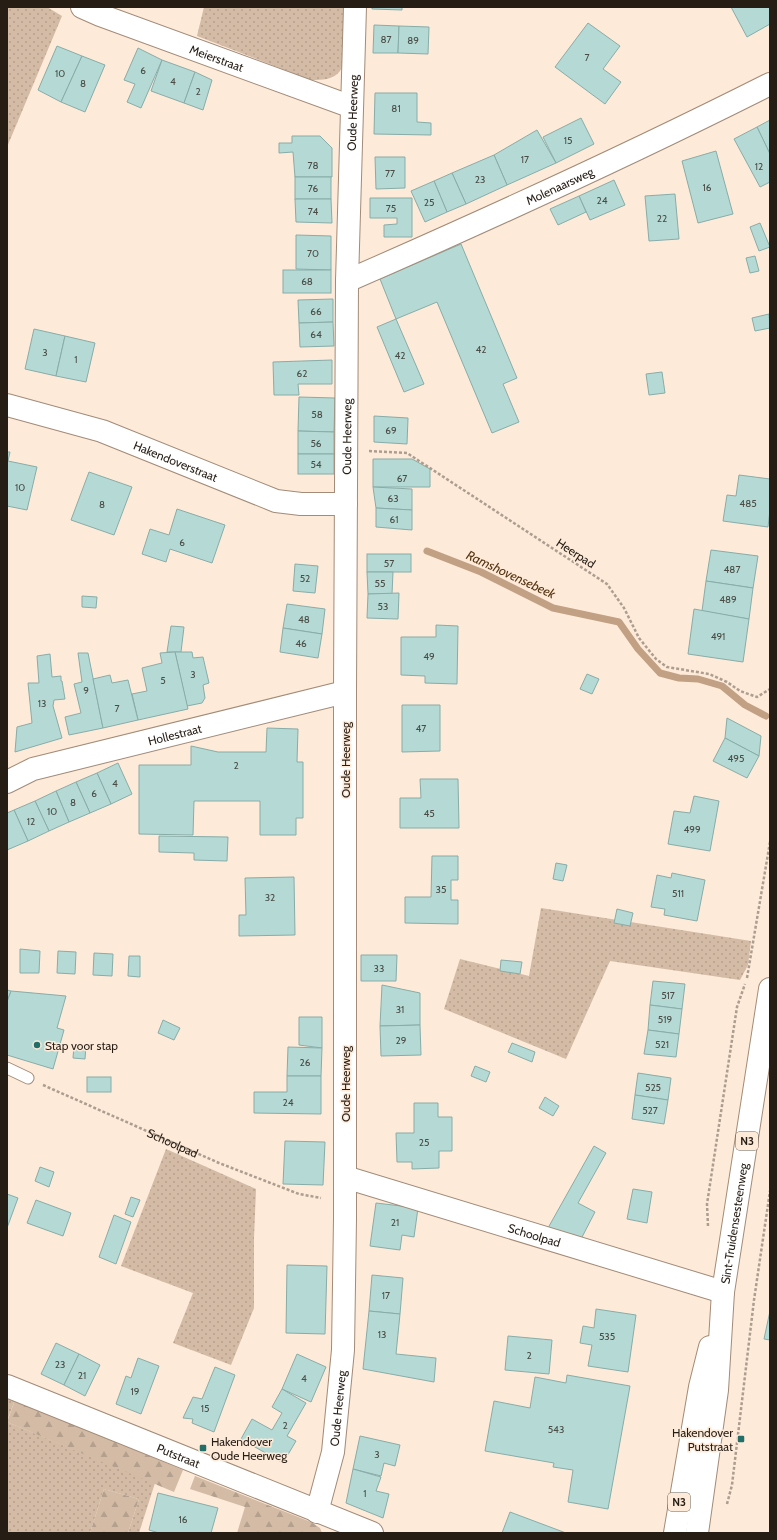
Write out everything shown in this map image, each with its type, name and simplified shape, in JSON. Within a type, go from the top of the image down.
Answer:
[{"type":"street","name":"Meierstraat","points":[[82,7],[100,15],[352,107]]},
{"type":"street","name":"Oude Heerweg","points":[[317,1512],[333,1452],[342,1357],[345,1203],[347,281],[355,7]]},
{"type":"street","name":"Molenaarsweg","points":[[347,281],[447,238],[687,126],[770,84]]},
{"type":"street","name":"Hakendoverstraat","points":[[7,405],[102,431],[276,501],[301,504],[346,504]]},
{"type":"street","name":"Hollestraat","points":[[7,782],[33,769],[345,692]]},
{"type":"street","name":"Sint-Truidensesteenweg","points":[[697,1533],[717,1390],[724,1292],[770,989]]},
{"type":"street","name":"Schoolpad","points":[[345,1178],[724,1292]]},
{"type":"street","name":"Sint-Truidensesteenweg","points":[[674,1533],[700,1387],[724,1292]]},
{"type":"street","name":"Putstraat","points":[[7,1386],[372,1533]]},
{"type":"lane","points":[[7,1068],[28,1078]]},
{"type":"path","name":"Heerpad","points":[[346,450],[407,453],[607,584],[624,608],[639,638],[656,659],[667,667],[709,674],[727,682],[740,691],[756,697],[770,689]]},
{"type":"path","name":"Schoolpad","points":[[28,1078],[219,1163],[299,1194],[345,1203]]},
{"type":"path","points":[[726,1506],[732,1485],[754,1300],[770,1191]]},
{"type":"green space","points":[[7,7],[47,7],[62,16],[7,147]]},
{"type":"green space","points":[[204,7],[347,7],[347,41],[343,66],[337,74],[331,78],[311,80],[197,36]]},
{"type":"green space","points":[[541,908],[751,941],[748,965],[740,980],[610,961],[566,1059],[444,1009],[460,959],[529,976]]},
{"type":"green space","points":[[166,1149],[256,1189],[254,1308],[231,1365],[173,1343],[193,1293],[121,1266]]},
{"type":"green space","points":[[7,1395],[15,1400],[7,1421]]},
{"type":"green space","points":[[15,1400],[183,1470],[174,1492],[7,1422]]},
{"type":"green space","points":[[7,1422],[155,1483],[139,1533],[128,1533],[139,1499],[104,1489],[90,1533],[7,1533]]},
{"type":"green space","points":[[195,1476],[311,1522],[320,1528],[322,1533],[237,1533],[245,1507],[190,1489]]},
{"type":"green space","points":[[104,1489],[139,1499],[128,1533],[90,1533]]},
{"type":"building","points":[[372,7],[402,7],[402,10],[372,9]]},
{"type":"building","points":[[731,7],[770,7],[770,24],[747,37]]},
{"type":"building","points":[[588,23],[620,46],[603,69],[621,82],[605,104],[555,67]]},
{"type":"building","points":[[374,25],[399,26],[398,53],[373,53]]},
{"type":"building","points":[[399,26],[429,27],[428,54],[398,53]]},
{"type":"building","points":[[57,46],[82,56],[61,102],[38,90]]},
{"type":"building","points":[[138,48],[162,60],[141,108],[127,102],[135,84],[124,80]]},
{"type":"building","points":[[82,56],[105,65],[85,112],[61,102]]},
{"type":"building","points":[[162,60],[195,72],[184,103],[151,91]]},
{"type":"building","points":[[195,72],[212,80],[203,110],[184,103]]},
{"type":"building","points":[[375,93],[417,93],[417,122],[431,123],[431,135],[374,134]]},
{"type":"building","points":[[581,118],[594,144],[556,163],[543,137]]},
{"type":"building","points":[[770,120],[770,154],[757,127]]},
{"type":"building","points":[[757,127],[770,154],[770,182],[760,187],[734,139]]},
{"type":"building","points":[[537,130],[556,163],[507,185],[494,155]]},
{"type":"building","points":[[292,136],[320,136],[332,148],[332,177],[295,177],[293,152],[279,153],[279,143],[292,143]]},
{"type":"building","points":[[716,151],[733,214],[698,223],[682,161]]},
{"type":"building","points":[[494,155],[507,185],[466,204],[452,173]]},
{"type":"building","points":[[375,157],[405,157],[405,188],[376,189]]},
{"type":"building","points":[[452,173],[466,204],[447,212],[434,181]]},
{"type":"building","points":[[295,177],[331,177],[331,199],[295,199]]},
{"type":"building","points":[[614,180],[625,205],[590,220],[579,196]]},
{"type":"building","points":[[434,181],[447,212],[425,222],[411,191]]},
{"type":"building","points":[[675,194],[679,239],[649,241],[645,196]]},
{"type":"building","points":[[579,196],[586,212],[558,225],[550,209]]},
{"type":"building","points":[[370,198],[412,198],[412,237],[384,237],[384,225],[397,224],[397,218],[370,218]]},
{"type":"building","points":[[295,199],[331,199],[332,223],[296,222]]},
{"type":"building","points":[[760,223],[770,247],[759,251],[750,227]]},
{"type":"building","points":[[296,235],[331,236],[331,270],[296,269]]},
{"type":"building","points":[[461,244],[517,378],[503,384],[519,422],[492,433],[437,302],[396,319],[380,279]]},
{"type":"building","points":[[755,256],[759,271],[750,273],[746,258]]},
{"type":"building","points":[[283,270],[331,270],[331,293],[283,293]]},
{"type":"building","points":[[333,299],[333,322],[299,323],[298,300]]},
{"type":"building","points":[[769,314],[770,328],[755,331],[752,318]]},
{"type":"building","points":[[396,319],[424,384],[404,392],[377,327]]},
{"type":"building","points":[[333,322],[334,346],[300,347],[299,323]]},
{"type":"building","points":[[34,329],[65,336],[56,376],[25,369]]},
{"type":"building","points":[[65,336],[95,343],[86,382],[56,376]]},
{"type":"building","points":[[332,360],[332,384],[298,384],[299,395],[274,395],[273,362]]},
{"type":"building","points":[[662,372],[665,393],[649,395],[646,374]]},
{"type":"building","points":[[299,397],[335,398],[334,432],[298,431]]},
{"type":"building","points":[[374,416],[408,418],[407,444],[374,442]]},
{"type":"building","points":[[298,431],[334,432],[334,454],[298,454]]},
{"type":"building","points":[[7,452],[10,452],[8,461],[37,467],[27,510],[7,506]]},
{"type":"building","points":[[298,454],[334,454],[334,474],[298,474]]},
{"type":"building","points":[[373,459],[412,459],[430,469],[430,487],[373,487]]},
{"type":"building","points":[[89,472],[132,487],[114,535],[71,520]]},
{"type":"building","points":[[739,475],[770,479],[770,510],[768,527],[723,521],[727,495],[736,496]]},
{"type":"building","points":[[373,487],[412,489],[412,510],[376,508]]},
{"type":"building","points":[[376,508],[412,510],[412,530],[376,527]]},
{"type":"building","points":[[177,509],[225,525],[212,563],[170,549],[166,562],[142,554],[150,529],[169,535]]},
{"type":"building","points":[[711,550],[758,556],[753,588],[706,581]]},
{"type":"building","points":[[367,554],[411,554],[411,572],[367,572]]},
{"type":"building","points":[[295,564],[318,566],[315,593],[293,591]]},
{"type":"building","points":[[367,572],[393,572],[392,594],[368,594]]},
{"type":"building","points":[[706,581],[753,588],[749,619],[702,611]]},
{"type":"building","points":[[399,593],[398,619],[367,618],[368,594]]},
{"type":"building","points":[[82,596],[97,597],[96,608],[82,607]]},
{"type":"building","points":[[287,604],[325,609],[322,634],[283,628]]},
{"type":"building","points":[[694,609],[749,619],[743,662],[688,654]]},
{"type":"building","points":[[436,625],[458,626],[457,684],[425,683],[425,676],[401,675],[401,637],[436,637]]},
{"type":"building","points":[[171,626],[184,627],[181,652],[167,652]]},
{"type":"building","points":[[283,628],[322,634],[318,658],[280,652]]},
{"type":"building","points":[[175,652],[192,652],[193,658],[203,657],[209,683],[203,685],[205,698],[202,703],[187,706]]},
{"type":"building","points":[[175,652],[188,709],[138,720],[132,694],[147,691],[142,668],[162,663],[160,653]]},
{"type":"building","points":[[78,653],[88,653],[103,728],[69,735],[65,717],[81,713],[74,684],[82,682]]},
{"type":"building","points":[[50,654],[52,677],[61,676],[65,699],[54,700],[53,706],[62,738],[15,752],[17,727],[32,723],[28,683],[39,683],[37,656]]},
{"type":"building","points":[[587,674],[599,679],[592,694],[580,689]]},
{"type":"building","points":[[110,675],[112,683],[128,680],[138,720],[103,728],[93,679]]},
{"type":"building","points":[[402,705],[440,705],[440,751],[402,752]]},
{"type":"building","points":[[727,718],[761,736],[759,756],[725,738]]},
{"type":"building","points":[[267,728],[298,729],[297,762],[303,762],[303,818],[296,818],[296,835],[260,835],[260,801],[194,801],[193,835],[139,834],[139,765],[191,765],[191,746],[218,752],[266,752]]},
{"type":"building","points":[[725,738],[759,756],[747,778],[713,761]]},
{"type":"building","points":[[118,763],[132,794],[111,804],[97,773]]},
{"type":"building","points":[[97,773],[111,804],[90,813],[76,782]]},
{"type":"building","points":[[420,779],[458,779],[459,828],[400,828],[400,798],[421,798]]},
{"type":"building","points":[[76,782],[90,813],[69,822],[56,791]]},
{"type":"building","points":[[56,791],[69,822],[49,831],[35,801]]},
{"type":"building","points":[[694,796],[719,801],[710,851],[668,844],[674,811],[690,813]]},
{"type":"building","points":[[35,801],[49,831],[28,841],[14,810]]},
{"type":"building","points":[[14,810],[28,841],[7,850],[7,813]]},
{"type":"building","points":[[159,836],[228,837],[227,861],[194,860],[194,853],[159,852]]},
{"type":"building","points":[[432,856],[458,856],[458,880],[451,880],[451,900],[458,900],[458,924],[405,923],[405,897],[431,897]]},
{"type":"building","points":[[556,863],[567,865],[563,881],[553,879]]},
{"type":"building","points":[[672,873],[705,880],[697,921],[664,915],[665,909],[651,907],[657,875],[671,878]]},
{"type":"building","points":[[294,877],[295,935],[239,936],[239,915],[246,915],[245,878]]},
{"type":"building","points":[[617,909],[633,913],[630,926],[614,923]]},
{"type":"building","points":[[20,949],[40,951],[39,973],[20,973]]},
{"type":"building","points":[[58,951],[76,952],[75,974],[57,973]]},
{"type":"building","points":[[94,953],[113,954],[112,976],[93,975]]},
{"type":"building","points":[[361,955],[397,955],[396,981],[361,981]]},
{"type":"building","points":[[129,956],[140,956],[140,977],[128,976]]},
{"type":"building","points":[[501,960],[522,962],[520,974],[500,971]]},
{"type":"building","points":[[653,981],[685,984],[682,1009],[650,1005]]},
{"type":"building","points":[[382,985],[420,993],[420,1025],[380,1026]]},
{"type":"building","points":[[7,990],[11,991],[7,1002]]},
{"type":"building","name":"Stap voor stap","points":[[11,991],[66,996],[57,1028],[64,1030],[53,1069],[7,1055],[7,1002]]},
{"type":"building","points":[[650,1005],[682,1009],[679,1034],[648,1030]]},
{"type":"building","points":[[299,1017],[322,1017],[322,1048],[299,1045]]},
{"type":"building","points":[[163,1020],[180,1028],[174,1040],[158,1033]]},
{"type":"building","points":[[420,1025],[421,1055],[381,1056],[380,1026]]},
{"type":"building","points":[[648,1030],[679,1034],[676,1057],[644,1054]]},
{"type":"building","points":[[512,1043],[535,1052],[532,1062],[508,1052]]},
{"type":"building","points":[[74,1045],[86,1046],[85,1059],[73,1058]]},
{"type":"building","points":[[288,1047],[322,1048],[321,1076],[287,1076]]},
{"type":"building","points":[[475,1066],[490,1072],[486,1082],[471,1076]]},
{"type":"building","points":[[638,1073],[671,1078],[668,1100],[635,1095]]},
{"type":"building","points":[[287,1076],[321,1076],[321,1114],[254,1113],[254,1092],[287,1092]]},
{"type":"building","points":[[87,1077],[111,1077],[111,1092],[87,1092]]},
{"type":"building","points":[[635,1095],[668,1100],[664,1124],[632,1119]]},
{"type":"building","points":[[545,1097],[559,1106],[553,1116],[539,1108]]},
{"type":"building","points":[[414,1103],[438,1103],[438,1117],[452,1117],[452,1151],[439,1151],[439,1168],[412,1169],[412,1162],[397,1162],[396,1133],[414,1133]]},
{"type":"building","points":[[285,1141],[325,1142],[323,1185],[283,1184]]},
{"type":"building","points":[[594,1146],[606,1153],[578,1203],[595,1212],[581,1239],[548,1228]]},
{"type":"building","points":[[40,1167],[54,1172],[49,1187],[35,1181]]},
{"type":"building","points":[[633,1189],[652,1192],[647,1223],[627,1219]]},
{"type":"building","points":[[7,1194],[18,1198],[7,1228]]},
{"type":"building","points":[[131,1197],[140,1200],[133,1217],[125,1214]]},
{"type":"building","points":[[36,1200],[71,1213],[63,1236],[27,1223]]},
{"type":"building","points":[[376,1203],[418,1208],[414,1237],[402,1235],[400,1250],[370,1246]]},
{"type":"building","points":[[114,1215],[131,1222],[116,1264],[99,1257]]},
{"type":"building","points":[[287,1265],[327,1266],[325,1334],[286,1333]]},
{"type":"building","points":[[372,1275],[403,1278],[400,1314],[369,1311]]},
{"type":"building","points":[[596,1309],[636,1315],[628,1372],[588,1366],[592,1345],[580,1343],[583,1326],[594,1328]]},
{"type":"building","points":[[369,1311],[400,1314],[396,1354],[436,1358],[434,1382],[363,1369]]},
{"type":"building","points":[[770,1311],[770,1340],[764,1339]]},
{"type":"building","points":[[508,1336],[552,1340],[549,1374],[505,1370]]},
{"type":"building","points":[[56,1343],[79,1354],[64,1385],[41,1374]]},
{"type":"building","points":[[79,1354],[100,1365],[85,1396],[64,1385]]},
{"type":"building","points":[[297,1354],[326,1367],[311,1402],[282,1389]]},
{"type":"building","points":[[138,1358],[159,1366],[141,1414],[116,1404],[126,1376],[131,1378]]},
{"type":"building","points":[[215,1367],[235,1375],[214,1432],[192,1423],[193,1419],[183,1418],[193,1397],[202,1399]]},
{"type":"building","points":[[567,1375],[630,1386],[608,1509],[568,1502],[573,1470],[553,1467],[554,1463],[485,1451],[494,1401],[530,1408],[535,1377],[566,1383]]},
{"type":"building","points":[[282,1389],[306,1403],[287,1436],[296,1441],[283,1463],[241,1439],[252,1419],[272,1430],[282,1413],[272,1407]]},
{"type":"building","points":[[360,1436],[400,1445],[395,1466],[384,1463],[381,1476],[353,1469]]},
{"type":"building","points":[[353,1469],[381,1477],[376,1491],[389,1494],[383,1518],[346,1503]]},
{"type":"building","points":[[158,1493],[218,1508],[211,1533],[159,1533],[149,1530]]},
{"type":"building","points":[[510,1512],[566,1533],[502,1533]]},
{"type":"waterway","name":"Ramshovensebeek","points":[[427,551],[481,572],[553,608],[619,622],[638,649],[660,673],[679,678],[698,679],[722,686],[745,705],[766,716]]},
{"type":"place","name":"Stap voor stap","points":[[37,1045]]},
{"type":"place","name":"Hakendover Putstraat","points":[[741,1439]]},
{"type":"place","name":"Hakendover Oude Heerweg","points":[[203,1448]]}]
